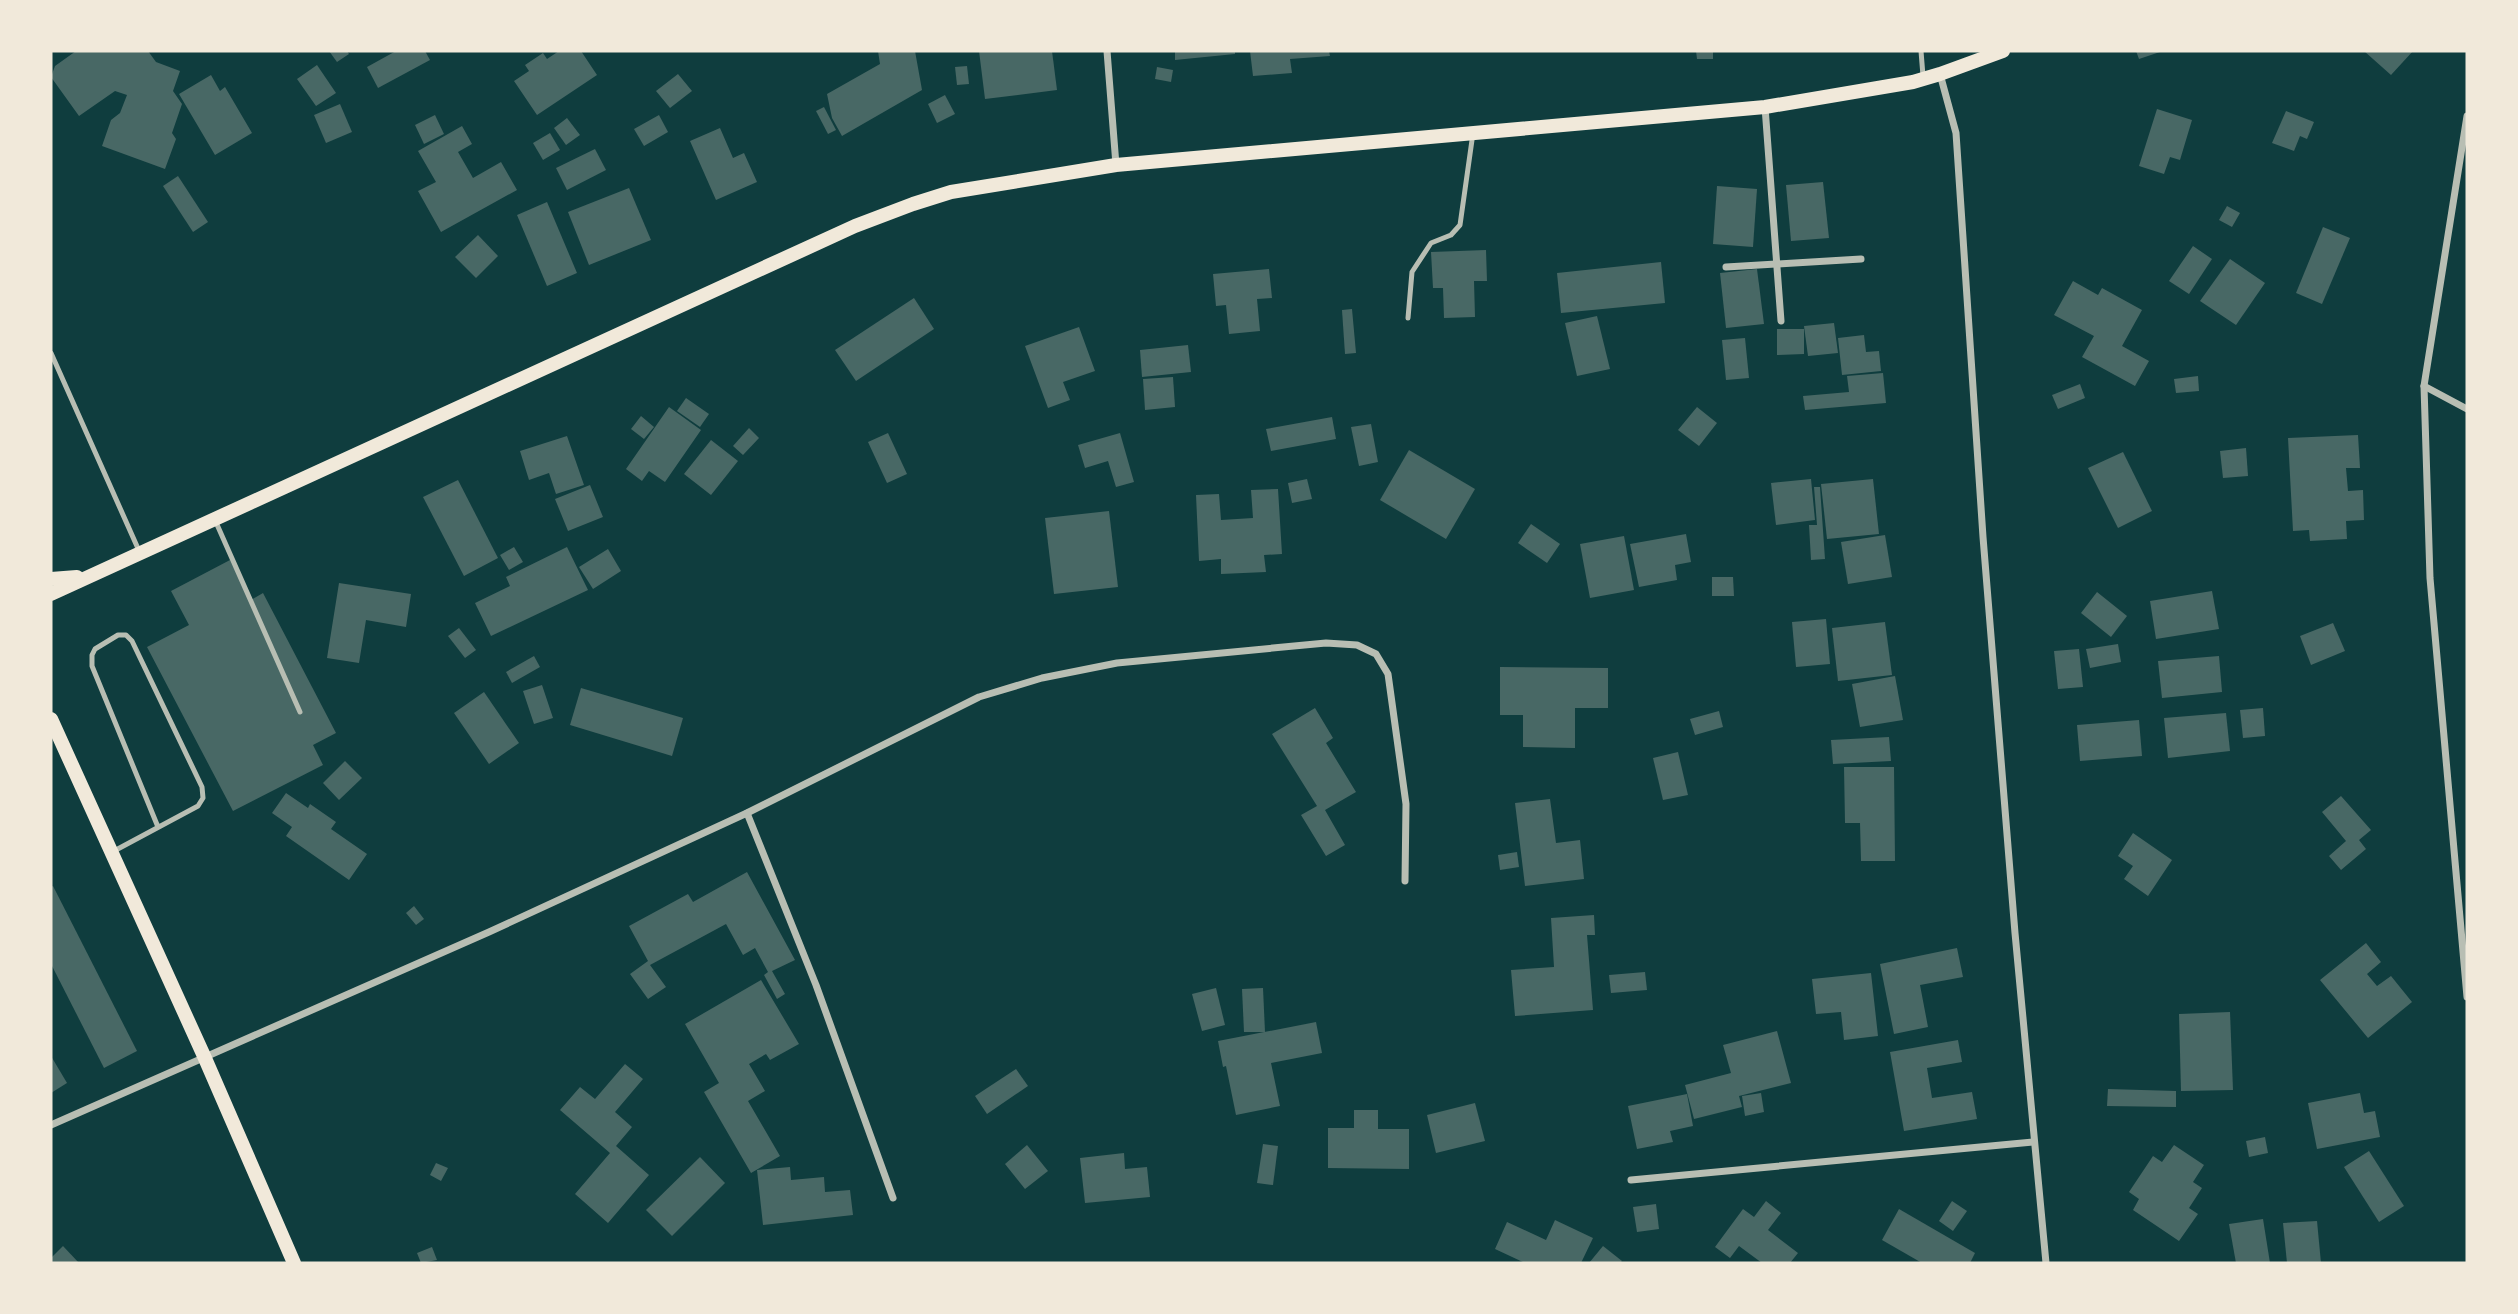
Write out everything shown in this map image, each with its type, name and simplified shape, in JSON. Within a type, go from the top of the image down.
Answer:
[{"type":"main road","points":[[51,603],[54,587],[89,576],[867,222],[951,192],[1116,165],[1765,107],[1923,79],[2003,51]]},
{"type":"main road","points":[[51,719],[204,1056],[294,1263]]},
{"type":"street","points":[[1107,51],[1116,165]]},
{"type":"street","points":[[1940,74],[1956,134],[1982,523],[2033,1142],[2046,1263]]},
{"type":"street","points":[[1765,107],[1781,321]]},
{"type":"street","points":[[2467,116],[2424,386],[2430,578],[2465,933],[2467,997]]},
{"type":"street","points":[[1726,267],[1861,259]]},
{"type":"street","points":[[2424,386],[2467,409]]},
{"type":"street","points":[[51,1125],[489,932],[747,813],[979,697],[1042,678],[1117,663],[1326,643],[1357,645],[1376,654],[1388,674],[1406,804],[1405,881]]},
{"type":"street","points":[[747,813],[816,985],[893,1198]]},
{"type":"street","points":[[1631,1180],[2033,1142]]},
{"type":"lane","points":[[1922,51],[1923,79]]},
{"type":"lane","points":[[1408,318],[1412,272],[1431,243],[1451,235],[1460,225],[1473,133]]},
{"type":"lane","points":[[51,353],[140,553]]},
{"type":"lane","points":[[215,519],[300,712]]},
{"type":"lane","points":[[111,852],[198,806],[203,798],[202,787],[132,641],[126,635],[118,635],[95,649],[92,666],[158,827]]},
{"type":"building","points":[[76,51],[148,51],[156,62],[180,71],[173,91],[182,104],[172,133],[176,139],[165,169],[102,146],[111,120],[120,113],[127,95],[115,91],[79,116],[51,77],[55,66]]},
{"type":"building","points":[[329,51],[347,51],[349,54],[337,62]]},
{"type":"building","points":[[396,51],[425,51],[430,60],[378,88],[367,67]]},
{"type":"building","points":[[559,51],[581,51],[597,75],[537,115],[514,81],[529,71],[525,65],[543,53],[547,59]]},
{"type":"building","points":[[878,51],[915,51],[922,90],[842,136],[832,118],[827,94],[880,64]]},
{"type":"building","points":[[979,51],[1052,51],[1057,90],[985,99]]},
{"type":"building","points":[[1175,51],[1235,51],[1235,54],[1175,60]]},
{"type":"building","points":[[1250,51],[1329,51],[1330,56],[1290,59],[1292,73],[1253,76]]},
{"type":"building","points":[[1696,51],[1713,51],[1713,59],[1697,59]]},
{"type":"building","points":[[2136,51],[2163,51],[2139,59]]},
{"type":"building","points":[[2364,51],[2413,51],[2391,75]]},
{"type":"building","points":[[317,65],[336,93],[316,106],[297,79]]},
{"type":"building","points":[[967,66],[969,84],[957,85],[955,67]]},
{"type":"building","points":[[1157,67],[1173,70],[1171,82],[1155,79]]},
{"type":"building","points":[[678,74],[692,91],[670,108],[656,91]]},
{"type":"building","points":[[211,75],[220,91],[225,87],[252,133],[215,155],[179,94]]},
{"type":"building","points":[[945,95],[955,114],[937,123],[928,104]]},
{"type":"building","points":[[340,104],[352,132],[326,143],[314,115]]},
{"type":"building","points":[[824,107],[836,130],[828,134],[816,111]]},
{"type":"building","points":[[2157,109],[2192,120],[2180,160],[2170,157],[2164,174],[2139,166]]},
{"type":"building","points":[[2286,111],[2314,122],[2307,139],[2300,136],[2294,151],[2272,143]]},
{"type":"building","points":[[435,115],[444,134],[424,144],[415,125]]},
{"type":"building","points":[[659,115],[668,132],[644,146],[634,129]]},
{"type":"building","points":[[567,118],[580,135],[566,145],[554,128]]},
{"type":"building","points":[[462,126],[472,144],[458,152],[473,178],[501,162],[517,190],[441,232],[418,191],[436,182],[418,151]]},
{"type":"building","points":[[720,128],[733,158],[744,153],[757,182],[716,200],[690,141]]},
{"type":"building","points":[[550,133],[560,150],[543,160],[533,143]]},
{"type":"building","points":[[595,149],[606,170],[567,190],[556,168]]},
{"type":"building","points":[[178,176],[208,222],[193,232],[163,186]]},
{"type":"building","points":[[1823,182],[1829,238],[1791,241],[1786,185]]},
{"type":"building","points":[[1717,186],[1757,189],[1753,247],[1713,244]]},
{"type":"building","points":[[629,188],[651,240],[589,265],[568,212]]},
{"type":"building","points":[[547,202],[577,273],[547,286],[517,215]]},
{"type":"building","points":[[2227,206],[2240,213],[2232,227],[2219,220]]},
{"type":"building","points":[[2323,227],[2350,238],[2322,304],[2296,293]]},
{"type":"building","points":[[478,235],[498,256],[476,278],[455,257]]},
{"type":"building","points":[[2193,246],[2212,259],[2189,294],[2169,281]]},
{"type":"building","points":[[1486,250],[1487,281],[1474,281],[1475,317],[1444,318],[1443,288],[1433,288],[1431,252]]},
{"type":"building","points":[[2230,259],[2265,283],[2236,325],[2200,301]]},
{"type":"building","points":[[1661,262],[1665,303],[1561,313],[1557,273]]},
{"type":"building","points":[[1269,269],[1272,298],[1257,299],[1260,331],[1229,334],[1226,305],[1216,306],[1213,274]]},
{"type":"building","points":[[1757,269],[1764,324],[1726,328],[1720,273]]},
{"type":"building","points":[[2073,281],[2098,295],[2102,288],[2142,310],[2122,346],[2149,361],[2135,386],[2082,357],[2094,336],[2054,315]]},
{"type":"building","points":[[914,298],[934,329],[856,381],[835,350]]},
{"type":"building","points":[[1352,309],[1356,353],[1345,354],[1342,310]]},
{"type":"building","points":[[1597,316],[1610,369],[1577,376],[1565,323]]},
{"type":"building","points":[[1834,323],[1838,353],[1808,356],[1804,326]]},
{"type":"building","points":[[1079,327],[1095,371],[1063,382],[1070,400],[1048,408],[1025,346]]},
{"type":"building","points":[[1777,329],[1804,329],[1804,354],[1777,355]]},
{"type":"building","points":[[1864,335],[1866,352],[1879,351],[1881,371],[1842,375],[1838,338]]},
{"type":"building","points":[[1745,338],[1749,378],[1726,380],[1722,340]]},
{"type":"building","points":[[1188,345],[1191,372],[1142,377],[1140,350]]},
{"type":"building","points":[[1883,373],[1886,403],[1805,410],[1803,396],[1849,392],[1847,376]]},
{"type":"building","points":[[2198,376],[2199,391],[2176,393],[2174,379]]},
{"type":"building","points":[[1173,377],[1175,407],[1145,410],[1143,379]]},
{"type":"building","points":[[2080,384],[2085,398],[2058,409],[2052,395]]},
{"type":"building","points":[[686,398],[709,414],[700,427],[677,411]]},
{"type":"building","points":[[669,407],[701,430],[665,482],[649,471],[642,481],[626,469]]},
{"type":"building","points":[[1697,407],[1717,423],[1699,446],[1678,430]]},
{"type":"building","points":[[641,416],[654,427],[644,439],[631,429]]},
{"type":"building","points":[[1332,417],[1336,439],[1271,451],[1266,429]]},
{"type":"building","points":[[1371,424],[1378,462],[1359,466],[1351,427]]},
{"type":"building","points":[[749,428],[759,438],[743,455],[733,446]]},
{"type":"building","points":[[888,433],[907,474],[887,483],[868,442]]},
{"type":"building","points":[[1120,433],[1134,482],[1116,487],[1108,461],[1085,468],[1078,445]]},
{"type":"building","points":[[2358,435],[2360,468],[2346,468],[2348,491],[2363,490],[2364,520],[2346,521],[2347,539],[2310,541],[2309,530],[2293,531],[2288,438]]},
{"type":"building","points":[[567,436],[584,485],[556,494],[549,473],[529,480],[520,451]]},
{"type":"building","points":[[711,440],[738,461],[711,495],[684,474]]},
{"type":"building","points":[[2246,448],[2248,476],[2223,478],[2220,451]]},
{"type":"building","points":[[1409,450],[1475,489],[1446,539],[1380,500]]},
{"type":"building","points":[[2123,452],[2152,511],[2118,528],[2088,468]]},
{"type":"building","points":[[1307,479],[1312,499],[1292,503],[1288,483]]},
{"type":"building","points":[[1811,479],[1815,520],[1776,525],[1771,483]]},
{"type":"building","points":[[1873,479],[1879,534],[1827,539],[1821,484]]},
{"type":"building","points":[[458,480],[498,558],[464,576],[423,497]]},
{"type":"building","points":[[590,485],[603,517],[568,531],[555,499]]},
{"type":"building","points":[[1814,487],[1820,487],[1825,559],[1811,560],[1809,525],[1817,525]]},
{"type":"building","points":[[1278,489],[1282,554],[1264,555],[1266,572],[1221,574],[1221,559],[1199,561],[1196,495],[1219,494],[1221,520],[1253,518],[1251,490]]},
{"type":"building","points":[[1109,511],[1118,587],[1054,594],[1045,518]]},
{"type":"building","points":[[1531,524],[1560,544],[1547,563],[1518,543]]},
{"type":"building","points":[[1686,534],[1691,562],[1675,565],[1677,580],[1639,587],[1630,544]]},
{"type":"building","points":[[1885,535],[1892,577],[1848,584],[1841,542]]},
{"type":"building","points":[[1624,536],[1634,590],[1590,598],[1580,544]]},
{"type":"building","points":[[514,547],[523,562],[509,570],[500,555]]},
{"type":"building","points":[[567,547],[588,590],[491,636],[475,603],[510,586],[506,577]]},
{"type":"building","points":[[608,549],[621,571],[593,589],[579,567]]},
{"type":"building","points":[[230,560],[251,600],[263,593],[336,733],[313,745],[323,765],[233,811],[147,647],[189,625],[171,591]]},
{"type":"building","points":[[1712,577],[1733,577],[1734,596],[1712,596]]},
{"type":"building","points":[[339,583],[411,594],[406,627],[366,620],[359,663],[327,658]]},
{"type":"building","points":[[2212,591],[2219,629],[2156,639],[2150,601]]},
{"type":"building","points":[[2097,592],[2127,616],[2111,637],[2081,613]]},
{"type":"building","points":[[1826,619],[1830,664],[1796,667],[1792,622]]},
{"type":"building","points":[[1885,622],[1892,675],[1838,681],[1832,628]]},
{"type":"building","points":[[2333,623],[2345,651],[2311,665],[2300,636]]},
{"type":"building","points":[[459,628],[476,650],[465,658],[448,636]]},
{"type":"building","points":[[2118,644],[2121,662],[2090,668],[2086,649]]},
{"type":"building","points":[[2079,649],[2083,687],[2058,689],[2054,651]]},
{"type":"building","points":[[534,656],[540,667],[512,683],[506,672]]},
{"type":"building","points":[[2219,656],[2222,692],[2162,698],[2158,661]]},
{"type":"building","points":[[1500,667],[1608,668],[1608,708],[1575,708],[1575,748],[1523,747],[1523,715],[1500,715]]},
{"type":"building","points":[[1895,676],[1903,720],[1860,727],[1852,684]]},
{"type":"building","points":[[542,685],[553,718],[534,724],[523,691]]},
{"type":"building","points":[[581,688],[683,718],[672,756],[570,725]]},
{"type":"building","points":[[484,692],[519,743],[489,764],[454,713]]},
{"type":"building","points":[[1315,708],[1333,738],[1326,743],[1356,792],[1325,810],[1345,845],[1326,856],[1301,815],[1317,806],[1272,734]]},
{"type":"building","points":[[2263,708],[2265,736],[2243,738],[2240,710]]},
{"type":"building","points":[[1719,711],[1723,727],[1695,735],[1690,719]]},
{"type":"building","points":[[2226,713],[2230,751],[2168,758],[2164,718]]},
{"type":"building","points":[[2139,720],[2142,756],[2080,761],[2077,725]]},
{"type":"building","points":[[1889,737],[1891,761],[1833,764],[1831,740]]},
{"type":"building","points":[[1678,752],[1688,795],[1663,800],[1653,758]]},
{"type":"building","points":[[345,761],[362,778],[339,800],[323,783]]},
{"type":"building","points":[[1844,767],[1894,767],[1895,861],[1861,861],[1860,823],[1845,823]]},
{"type":"building","points":[[286,793],[308,808],[310,804],[336,822],[331,829],[367,854],[349,880],[286,836],[292,827],[272,813]]},
{"type":"building","points":[[2341,796],[2371,830],[2359,840],[2366,849],[2341,870],[2329,856],[2346,841],[2322,812]]},
{"type":"building","points":[[1550,799],[1556,843],[1580,840],[1584,879],[1525,886],[1515,803]]},
{"type":"building","points":[[2133,833],[2172,860],[2148,896],[2124,879],[2133,866],[2118,856]]},
{"type":"building","points":[[1517,852],[1519,867],[1500,870],[1498,855]]},
{"type":"building","points":[[747,872],[795,960],[772,971],[785,994],[777,999],[764,975],[768,972],[755,948],[743,955],[726,924],[650,965],[666,987],[648,999],[630,974],[648,961],[629,926],[688,894],[693,902]]},
{"type":"building","points":[[53,886],[137,1051],[104,1068],[51,964]]},
{"type":"building","points":[[414,906],[424,919],[416,925],[406,913]]},
{"type":"building","points":[[1594,915],[1595,935],[1587,935],[1593,1010],[1515,1016],[1511,970],[1554,967],[1551,918]]},
{"type":"building","points":[[2366,943],[2381,962],[2367,974],[2377,986],[2391,976],[2412,1002],[2368,1038],[2320,980]]},
{"type":"building","points":[[1957,948],[1963,977],[1920,985],[1928,1027],[1894,1034],[1880,964]]},
{"type":"building","points":[[1645,972],[1647,990],[1611,993],[1609,975]]},
{"type":"building","points":[[1871,973],[1878,1036],[1844,1040],[1841,1012],[1816,1014],[1812,979]]},
{"type":"building","points":[[761,980],[799,1044],[770,1060],[766,1054],[749,1064],[765,1091],[748,1101],[780,1156],[751,1173],[704,1092],[719,1083],[685,1024]]},
{"type":"building","points":[[1216,988],[1225,1025],[1202,1031],[1192,994]]},
{"type":"building","points":[[1263,988],[1265,1032],[1244,1032],[1242,989]]},
{"type":"building","points":[[2230,1012],[2233,1090],[2181,1091],[2179,1014]]},
{"type":"building","points":[[1316,1022],[1322,1053],[1271,1063],[1280,1106],[1236,1115],[1218,1041]]},
{"type":"building","points":[[1777,1031],[1791,1083],[1739,1096],[1742,1107],[1694,1119],[1685,1085],[1731,1073],[1723,1045]]},
{"type":"building","points":[[1958,1040],[1962,1062],[1927,1068],[1932,1098],[1972,1092],[1977,1119],[1904,1131],[1890,1052]]},
{"type":"building","points":[[51,1056],[67,1083],[51,1093]]},
{"type":"building","points":[[625,1064],[643,1079],[615,1112],[632,1127],[616,1146],[649,1175],[608,1223],[575,1194],[610,1153],[560,1110],[580,1087],[595,1099]]},
{"type":"building","points":[[1016,1069],[1028,1086],[987,1114],[975,1096]]},
{"type":"building","points":[[2108,1089],[2176,1091],[2176,1107],[2107,1106]]},
{"type":"building","points":[[1761,1093],[1764,1112],[1745,1116],[1742,1096]]},
{"type":"building","points":[[2360,1093],[2364,1113],[2375,1111],[2380,1137],[2317,1149],[2308,1103]]},
{"type":"building","points":[[1687,1094],[1693,1126],[1670,1131],[1673,1142],[1637,1149],[1628,1106]]},
{"type":"building","points":[[1475,1103],[1485,1141],[1436,1153],[1427,1115]]},
{"type":"building","points":[[1354,1110],[1378,1110],[1378,1129],[1409,1129],[1409,1169],[1328,1168],[1328,1128],[1354,1128]]},
{"type":"building","points":[[2265,1137],[2268,1153],[2249,1157],[2246,1141]]},
{"type":"building","points":[[1263,1144],[1278,1146],[1273,1185],[1257,1183]]},
{"type":"building","points":[[1027,1145],[1048,1171],[1025,1189],[1005,1164]]},
{"type":"building","points":[[2174,1145],[2204,1165],[2193,1182],[2202,1188],[2189,1208],[2198,1214],[2179,1241],[2133,1210],[2139,1199],[2129,1192],[2153,1156],[2162,1162]]},
{"type":"building","points":[[2369,1151],[2404,1206],[2379,1222],[2344,1167]]},
{"type":"building","points":[[1124,1153],[1125,1169],[1147,1167],[1150,1197],[1085,1203],[1080,1158]]},
{"type":"building","points":[[700,1157],[725,1183],[672,1236],[646,1210]]},
{"type":"building","points":[[436,1163],[448,1168],[441,1181],[430,1175]]},
{"type":"building","points":[[790,1167],[791,1180],[824,1177],[825,1192],[850,1190],[853,1215],[763,1225],[757,1170]]},
{"type":"building","points":[[1766,1201],[1781,1213],[1768,1230],[1798,1253],[1790,1263],[1762,1263],[1739,1246],[1730,1258],[1715,1247],[1743,1209],[1754,1217]]},
{"type":"building","points":[[1952,1201],[1967,1211],[1953,1231],[1939,1221]]},
{"type":"building","points":[[1656,1204],[1659,1229],[1637,1232],[1633,1207]]},
{"type":"building","points":[[1899,1209],[1975,1253],[1970,1263],[1922,1263],[1882,1240]]},
{"type":"building","points":[[2263,1219],[2270,1263],[2236,1263],[2229,1224]]},
{"type":"building","points":[[1555,1220],[1593,1238],[1581,1263],[1525,1263],[1495,1249],[1507,1222],[1546,1240]]},
{"type":"building","points":[[2317,1221],[2321,1263],[2287,1263],[2283,1223]]},
{"type":"building","points":[[63,1246],[79,1263],[51,1263],[51,1258]]},
{"type":"building","points":[[1603,1246],[1622,1261],[1589,1263]]},
{"type":"building","points":[[432,1247],[437,1260],[421,1263],[417,1253]]}]
